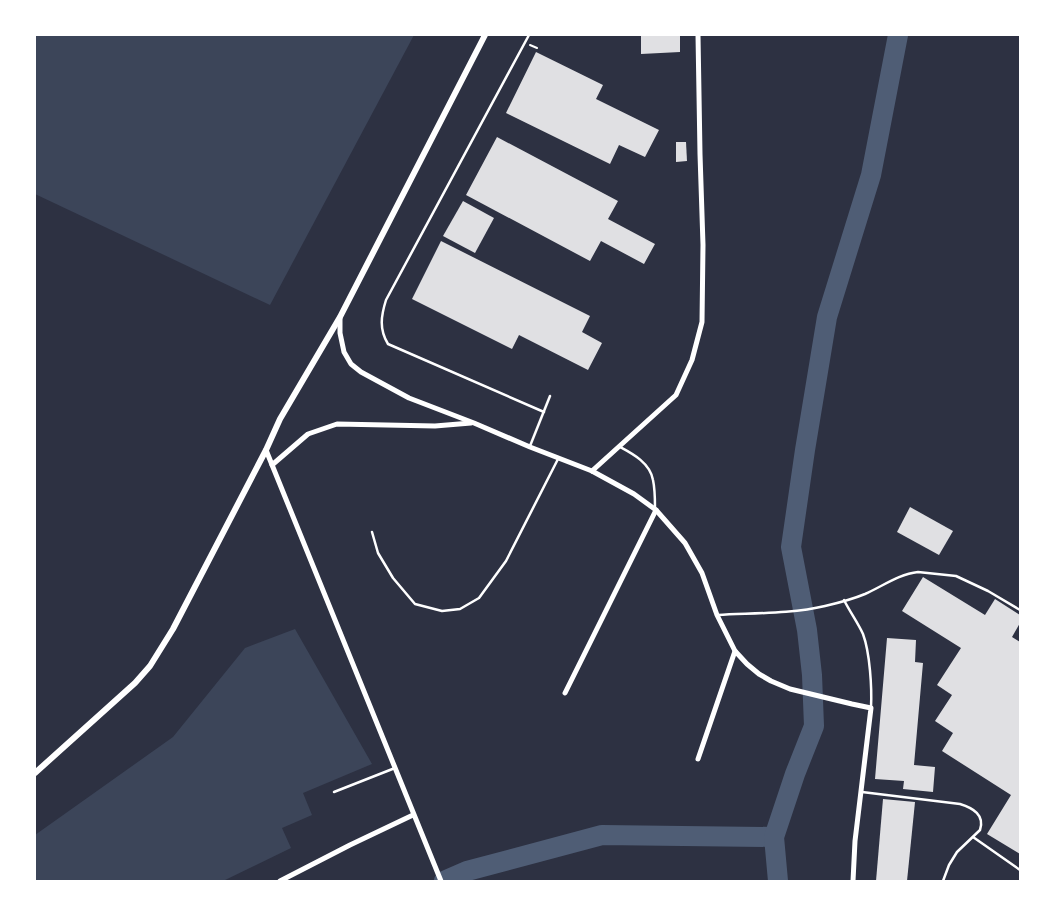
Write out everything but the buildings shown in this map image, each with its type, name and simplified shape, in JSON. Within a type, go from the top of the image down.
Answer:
[{"type":"street","points":[[35,773],[135,683],[150,666],[173,629],[266,450],[280,419],[340,317],[485,35]]},
{"type":"street","points":[[592,471],[676,395],[692,360],[702,322],[703,245],[698,35]]},
{"type":"street","points":[[340,317],[340,333],[344,352],[351,364],[361,372],[408,398],[592,471],[634,494],[656,510],[685,543],[702,574],[717,615],[735,651],[759,674],[790,690],[872,708],[855,841],[853,881]]},
{"type":"street","points":[[272,465],[308,434],[337,424],[434,426],[474,423]]},
{"type":"street","points":[[266,450],[441,881]]},
{"type":"street","points":[[565,693],[656,510]]},
{"type":"street","points":[[698,759],[735,651]]},
{"type":"street","points":[[280,881],[350,845],[414,816]]},
{"type":"lane","points":[[529,35],[386,300],[382,310],[382,334],[388,344],[544,412]]},
{"type":"lane","points":[[530,447],[550,396]]},
{"type":"lane","points":[[619,447],[637,457],[646,466],[653,478],[656,510]]},
{"type":"lane","points":[[372,532],[378,553],[393,578],[416,604],[442,611],[460,609],[479,598],[506,561],[559,457]]},
{"type":"lane","points":[[717,615],[786,612],[825,606],[865,594],[912,572],[956,576],[988,591],[1020,610]]},
{"type":"lane","points":[[844,600],[863,635],[870,672],[872,708]]},
{"type":"lane","points":[[334,792],[395,768]]},
{"type":"lane","points":[[862,792],[960,804],[970,807],[977,812],[981,818],[982,825],[980,830],[957,852],[949,864],[943,881]]},
{"type":"lane","points":[[973,837],[1020,870]]},
{"type":"shaded area","points":[[35,35],[414,35],[270,305],[35,194]]},
{"type":"shaded area","points":[[295,629],[372,764],[303,793],[312,815],[282,828],[291,848],[223,881],[35,881],[35,835],[173,737],[245,648]]},
{"type":"waterway","points":[[778,881],[774,837],[795,774],[814,726],[812,675],[807,630],[791,547],[827,317],[871,175],[898,35]]},
{"type":"waterway","points":[[444,881],[467,871],[602,835],[774,837]]}]
